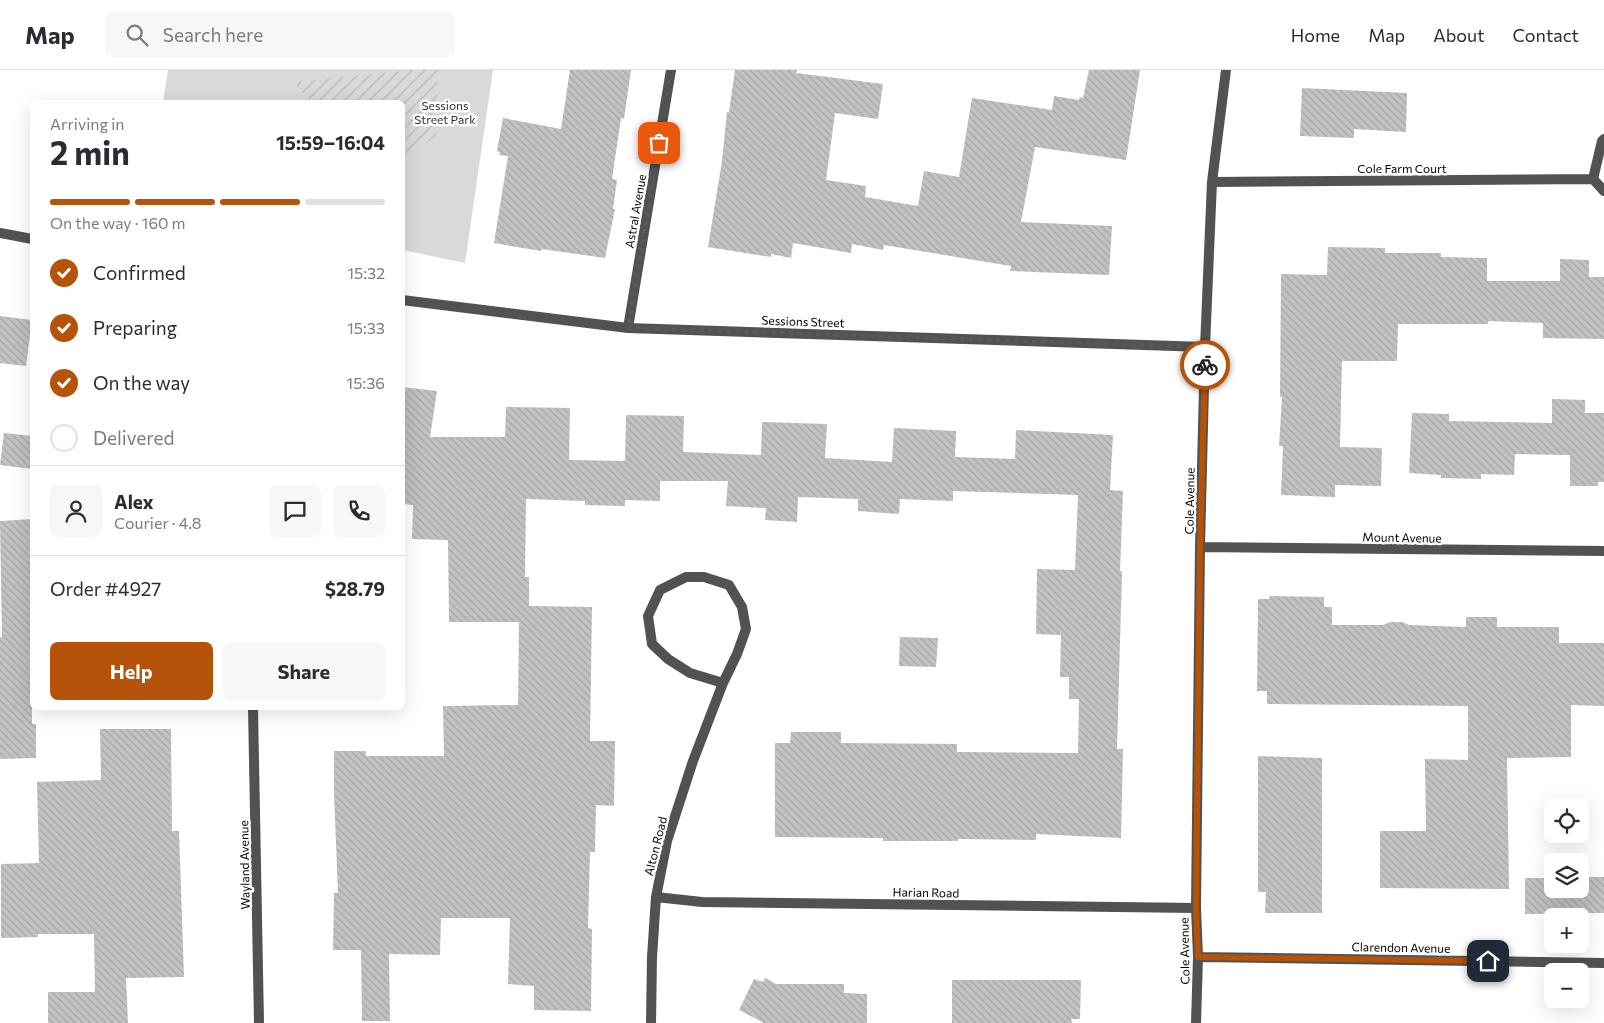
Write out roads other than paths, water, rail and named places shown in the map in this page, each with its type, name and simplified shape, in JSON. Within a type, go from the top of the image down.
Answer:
[{"type":"street","name":"Astral Avenue","points":[[628,328],[671,70]]},
{"type":"street","name":"Cole Avenue","points":[[1196,1023],[1200,547],[1205,347],[1212,182],[1226,70]]},
{"type":"street","points":[[1604,139],[1593,179],[1604,191]]},
{"type":"street","name":"Cole Farm Court","points":[[1212,182],[1593,179]]},
{"type":"street","points":[[0,234],[30,239]]},
{"type":"street","name":"Sessions Street","points":[[405,300],[628,328],[1205,347]]},
{"type":"street","name":"Mount Avenue","points":[[1200,547],[1604,552]]},
{"type":"street","name":"Alton Road","points":[[651,1023],[652,957],[656,897],[667,841],[693,761],[746,629],[742,607],[729,586],[704,577],[686,577],[660,590],[648,616],[652,644],[668,659],[690,673],[723,683]]},
{"type":"street","name":"Wayland Avenue","points":[[253,710],[259,1023]]},
{"type":"street","name":"Harian Road","points":[[656,897],[702,902],[1196,908]]},
{"type":"street","name":"Clarendon Avenue","points":[[1198,957],[1604,962]]},
{"type":"park label","name":"Sessions Street Park","points":[[445,112]]}]
